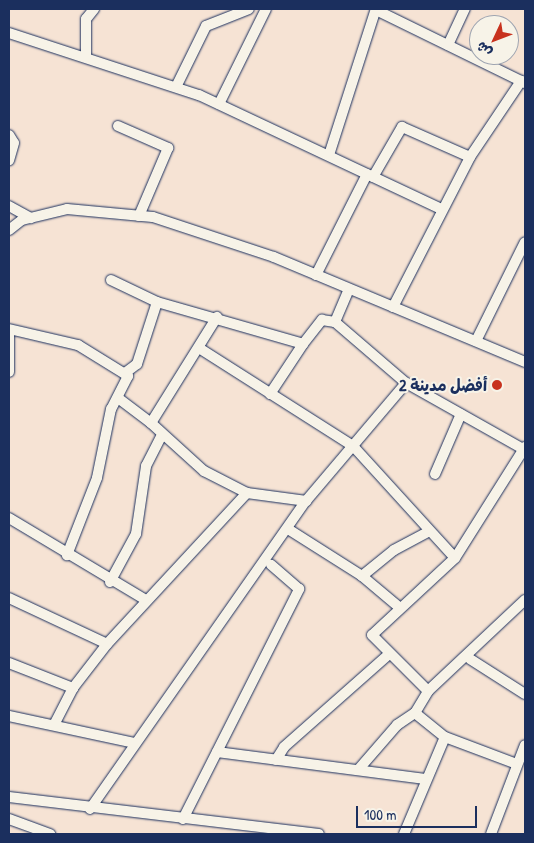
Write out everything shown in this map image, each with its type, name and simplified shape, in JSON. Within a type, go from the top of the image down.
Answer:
[{"type":"street","points":[[86,58],[86,19],[94,9]]},
{"type":"street","points":[[176,86],[206,26],[249,9]]},
{"type":"street","points":[[330,155],[376,9],[523,82],[470,157],[441,209],[393,307]]},
{"type":"street","points":[[448,45],[465,9]]},
{"type":"street","points":[[219,104],[265,10]]},
{"type":"street","points":[[9,33],[176,86],[330,155],[441,209]]},
{"type":"street","points":[[118,126],[168,148],[139,216]]},
{"type":"street","points":[[316,275],[370,175],[402,127],[470,157]]},
{"type":"street","points":[[9,135],[14,143],[9,160]]},
{"type":"street","points":[[9,206],[31,218]]},
{"type":"street","points":[[9,230],[31,218],[67,209],[139,216],[316,275],[525,362]]},
{"type":"street","points":[[476,341],[525,242]]},
{"type":"street","points":[[111,280],[157,302],[217,317],[303,344]]},
{"type":"street","points":[[335,322],[350,289]]},
{"type":"street","points":[[67,555],[97,478],[104,429],[118,398],[126,373],[137,364],[157,302]]},
{"type":"street","points":[[151,423],[217,317]]},
{"type":"street","points":[[270,394],[303,344],[322,320],[335,322],[406,383],[525,449],[455,558],[399,607],[372,635],[428,691]]},
{"type":"street","points":[[9,329],[78,345],[126,373]]},
{"type":"street","points":[[9,333],[9,372]]},
{"type":"street","points":[[199,348],[353,446],[428,532],[455,558]]},
{"type":"street","points":[[90,809],[306,502],[406,383]]},
{"type":"street","points":[[118,398],[151,423],[161,436],[204,471],[247,493],[306,502]]},
{"type":"street","points":[[435,474],[461,414]]},
{"type":"street","points":[[110,582],[136,534],[146,466],[161,436]]},
{"type":"street","points":[[54,725],[73,688],[107,644],[247,493]]},
{"type":"street","points":[[9,518],[110,582],[146,600]]},
{"type":"street","points":[[288,529],[362,576],[399,607]]},
{"type":"street","points":[[362,576],[394,550],[428,532]]},
{"type":"street","points":[[183,819],[299,589],[271,565]]},
{"type":"street","points":[[9,598],[107,644]]},
{"type":"street","points":[[358,770],[397,725],[415,712],[428,691],[525,600]]},
{"type":"street","points":[[276,760],[284,747],[389,654]]},
{"type":"street","points":[[470,659],[525,694]]},
{"type":"street","points":[[9,663],[73,688]]},
{"type":"street","points":[[415,712],[445,737],[517,764]]},
{"type":"street","points":[[9,716],[135,743]]},
{"type":"street","points":[[404,834],[425,779],[445,737]]},
{"type":"street","points":[[491,834],[525,745]]},
{"type":"street","points":[[217,752],[425,779]]},
{"type":"street","points":[[9,797],[90,809],[319,834]]},
{"type":"street","points":[[9,819],[50,834]]},
{"type":"place","name":"2 أفضل مدينة","points":[[497,385]]}]
